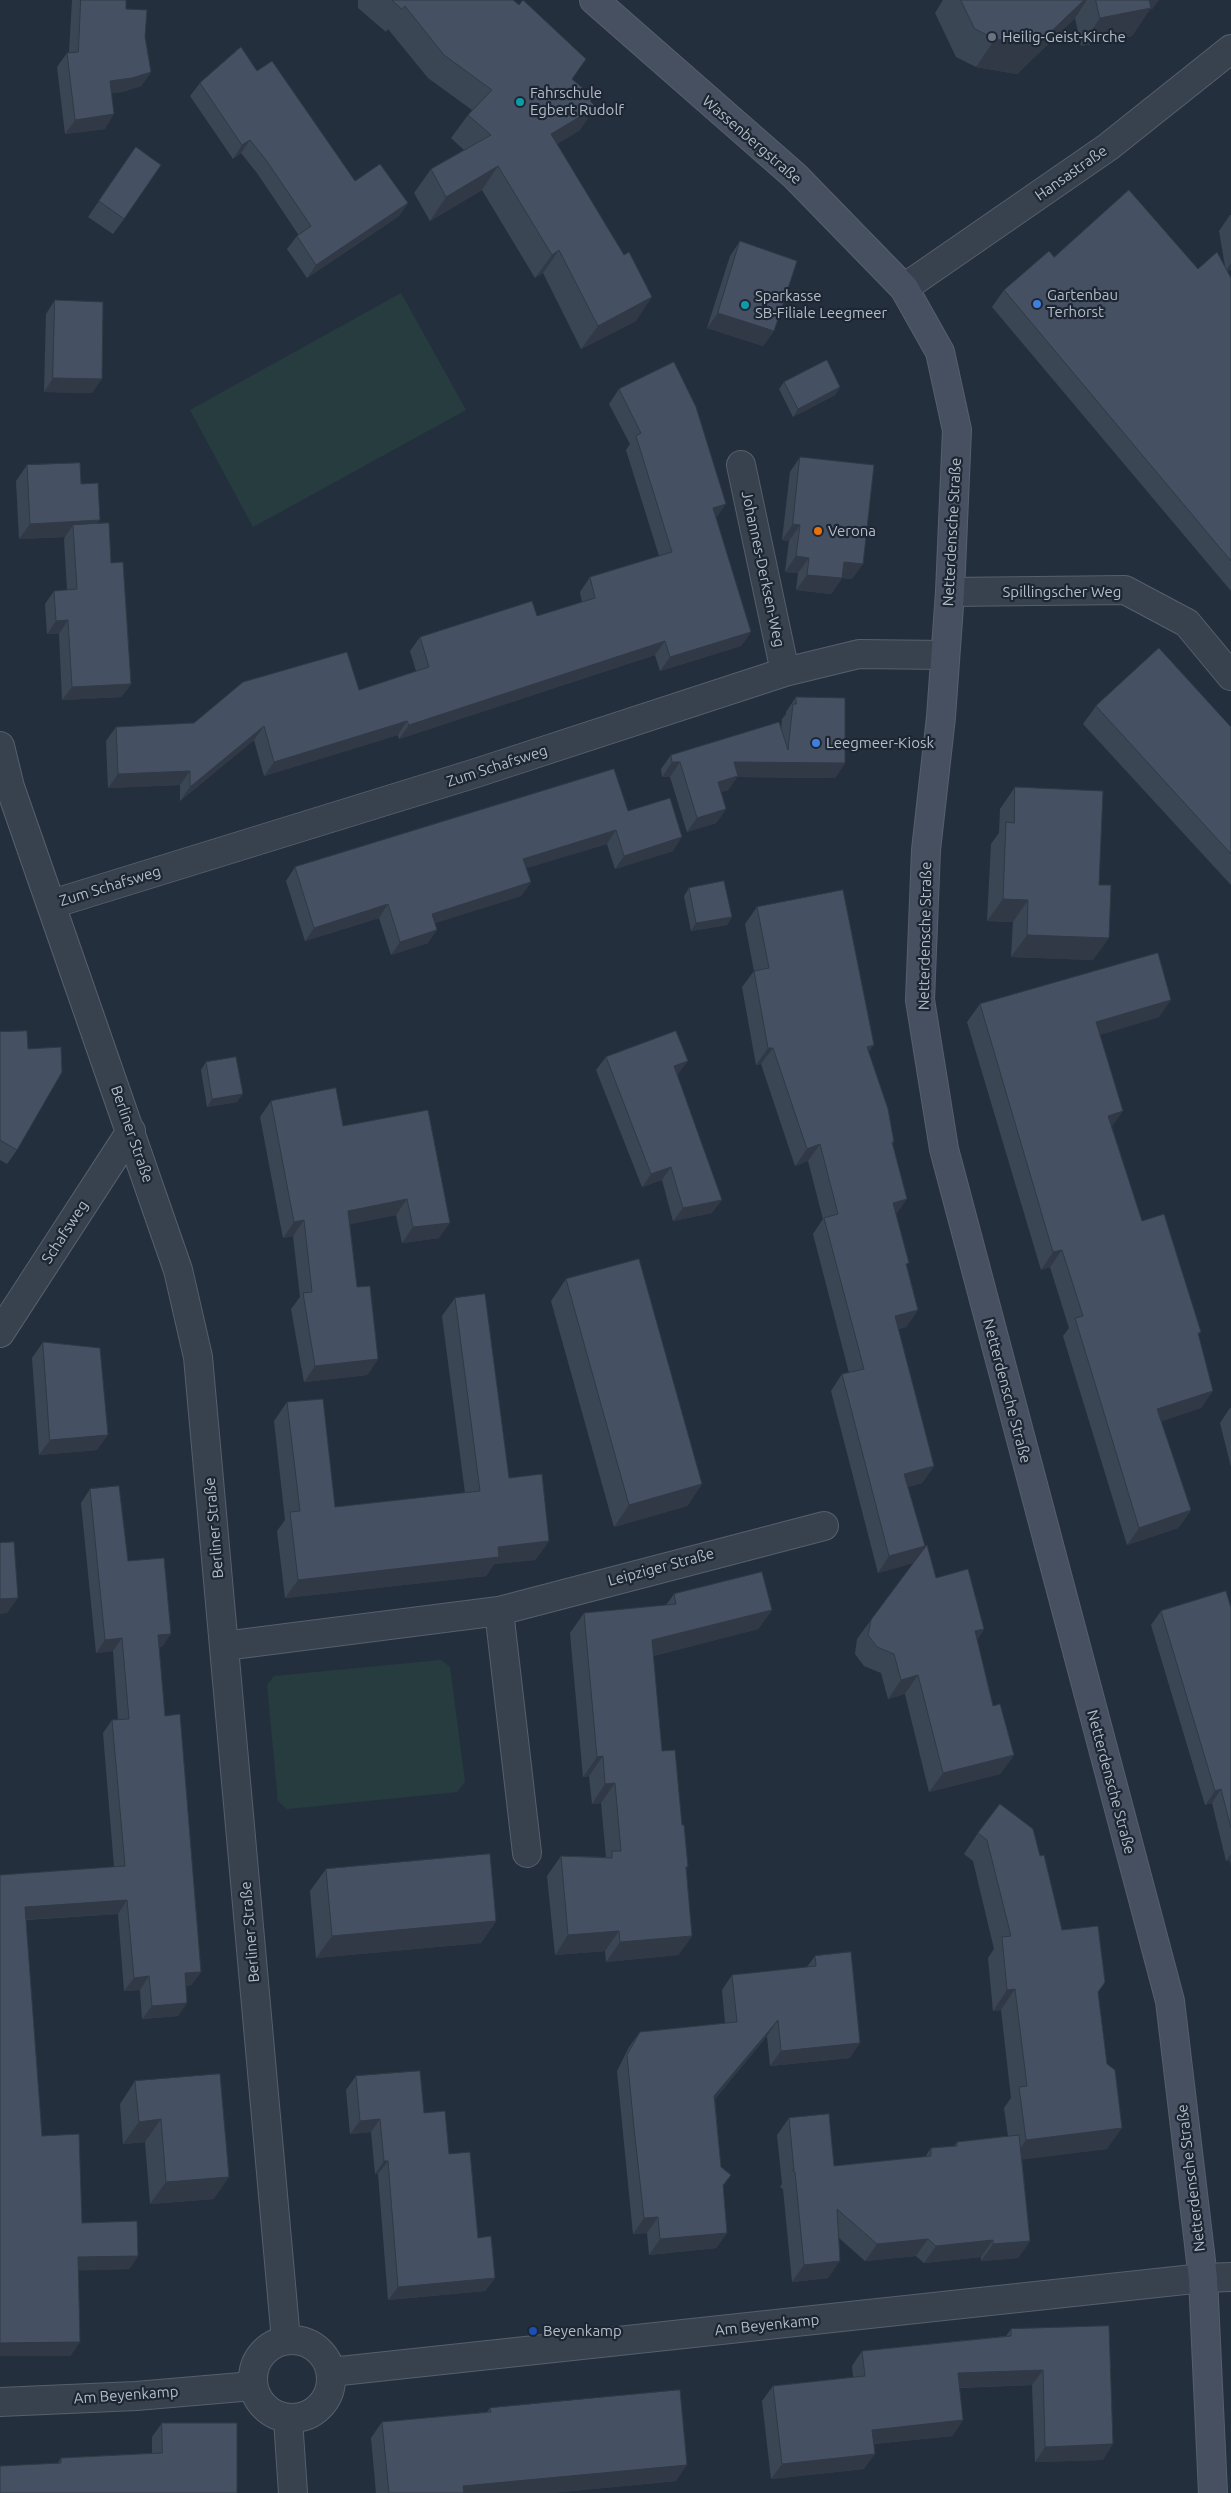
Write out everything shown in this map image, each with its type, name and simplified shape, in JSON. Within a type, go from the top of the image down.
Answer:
[{"type":"street","name":"Wassenbergstraße","points":[[594,0],[795,176],[904,288]]},
{"type":"street","name":"Hansastraße","points":[[904,288],[1108,147],[1231,49]]},
{"type":"street","name":"Netterdensche Straße","points":[[904,288],[940,352],[957,430],[950,592],[941,717],[926,850],[920,1000],[944,1149],[1170,2001],[1203,2278],[1214,2493]]},
{"type":"street","name":"Johannes-Derksen-Weg","points":[[741,465],[785,672]]},
{"type":"street","name":"Spillingscher Weg","points":[[950,592],[1125,590],[1187,623],[1231,676]]},
{"type":"street","name":"Zum Schafsweg","points":[[52,904],[476,774],[785,672],[859,654],[945,656]]},
{"type":"street","name":"Berliner Straße","points":[[0,746],[10,787],[178,1270],[198,1357],[286,2340]]},
{"type":"street","name":"Schafsweg","points":[[0,1332],[131,1131]]},
{"type":"street","name":"Leipziger Straße","points":[[224,1646],[499,1611],[824,1526]]},
{"type":"street","points":[[499,1611],[527,1853]]},
{"type":"street","name":"Am Beyenkamp","points":[[331,2372],[1203,2278],[1231,2278]]},
{"type":"street","points":[[286,2340],[300,2340],[317,2348],[327,2360],[331,2372],[331,2390],[323,2405],[312,2414],[300,2418],[288,2419],[268,2411],[258,2400],[253,2386],[254,2371],[259,2356],[269,2347],[286,2340]]},
{"type":"street","name":"Am Beyenkamp","points":[[0,2402],[136,2396],[253,2386]]},
{"type":"street","points":[[288,2419],[293,2493]]},
{"type":"green space","points":[[401,293],[466,410],[253,527],[190,410]]},
{"type":"green space","points":[[441,1660],[450,1667],[465,1782],[457,1792],[287,1809],[278,1801],[267,1685],[274,1676]]},
{"type":"building","points":[[81,0],[126,0],[126,9],[147,10],[145,37],[151,72],[132,78],[110,81],[114,114],[75,120],[67,53],[78,52]]},
{"type":"building","points":[[392,0],[513,0],[519,5],[523,0],[586,59],[572,79],[593,97],[590,101],[596,107],[551,134],[624,255],[629,252],[652,297],[598,326],[559,250],[552,255],[498,166],[446,197],[431,169],[491,135],[468,115],[492,90],[444,55],[405,6],[402,9]]},
{"type":"building","points":[[961,0],[1084,0],[1036,46],[995,39],[975,29]]},
{"type":"building","points":[[1096,0],[1149,0],[1151,8],[1100,18]]},
{"type":"building","points":[[241,47],[257,71],[272,61],[355,181],[380,164],[408,203],[316,265],[297,236],[311,226],[266,160],[250,140],[242,145],[200,83]]},
{"type":"building","points":[[136,147],[161,165],[124,219],[99,201]]},
{"type":"building","points":[[1129,190],[1198,269],[1217,252],[1231,278],[1231,561],[1004,290],[1049,251],[1054,257]]},
{"type":"building","name":"Sparkasse SB-Filiale Leegmeer","points":[[740,241],[797,261],[774,331],[718,313]]},
{"type":"building","points":[[55,300],[103,302],[102,379],[53,378]]},
{"type":"building","points":[[827,360],[840,387],[798,409],[784,382]]},
{"type":"building","points":[[674,362],[696,407],[726,504],[713,508],[751,632],[670,657],[665,641],[409,725],[407,721],[274,762],[264,726],[190,787],[190,771],[118,774],[116,727],[194,723],[243,682],[347,652],[359,690],[429,667],[420,637],[532,601],[537,616],[595,598],[590,577],[672,552],[636,436],[641,433],[619,389]]},
{"type":"building","points":[[800,457],[874,465],[863,564],[844,562],[842,578],[807,575],[809,558],[796,556],[800,525],[793,524]]},
{"type":"building","points":[[80,463],[81,484],[98,483],[100,520],[30,524],[27,465]]},
{"type":"building","points":[[109,523],[111,563],[123,562],[131,684],[72,687],[68,620],[56,621],[54,591],[77,589],[73,525]]},
{"type":"building","points":[[1159,648],[1231,727],[1231,854],[1096,706]]},
{"type":"building","points":[[796,697],[845,698],[845,763],[734,762],[738,776],[718,782],[726,809],[697,818],[680,762],[672,762],[671,755],[779,722],[788,750],[793,704],[796,704]]},
{"type":"building","points":[[614,769],[628,811],[670,798],[682,837],[624,856],[616,830],[523,859],[531,882],[432,914],[437,930],[400,942],[388,904],[314,928],[295,867]]},
{"type":"building","points":[[1015,787],[1103,791],[1099,885],[1111,885],[1109,938],[1027,935],[1028,900],[1003,899],[1006,822],[1014,823]]},
{"type":"building","points":[[724,881],[732,917],[696,923],[689,888]]},
{"type":"building","points":[[843,890],[874,1045],[867,1047],[888,1109],[894,1142],[892,1142],[907,1199],[893,1203],[909,1263],[906,1264],[918,1310],[895,1316],[934,1466],[904,1474],[925,1546],[889,1556],[842,1374],[864,1369],[824,1218],[838,1214],[820,1144],[807,1149],[773,1048],[768,1048],[754,971],[769,968],[757,907]]},
{"type":"building","points":[[1158,953],[1171,1000],[1096,1022],[1123,1111],[1108,1116],[1142,1221],[1164,1214],[1201,1332],[1198,1333],[1213,1391],[1157,1409],[1191,1510],[1139,1528],[1075,1318],[1083,1316],[1062,1250],[1053,1252],[980,1004]]},
{"type":"building","points":[[27,1031],[28,1049],[61,1047],[62,1072],[17,1150],[0,1140],[0,1032]]},
{"type":"building","points":[[676,1031],[688,1061],[674,1066],[722,1200],[683,1208],[671,1167],[651,1174],[606,1057]]},
{"type":"building","points":[[236,1057],[243,1094],[212,1099],[206,1062]]},
{"type":"building","points":[[336,1088],[343,1126],[428,1110],[450,1223],[413,1227],[407,1199],[348,1211],[357,1287],[370,1286],[378,1359],[315,1366],[303,1293],[312,1292],[304,1220],[294,1222],[271,1101]]},
{"type":"building","points":[[639,1259],[702,1484],[629,1505],[566,1279]]},
{"type":"building","points":[[485,1294],[509,1478],[542,1474],[549,1541],[498,1547],[499,1557],[298,1580],[290,1512],[300,1511],[287,1402],[323,1399],[335,1507],[480,1491],[455,1298]]},
{"type":"building","points":[[43,1342],[100,1348],[108,1435],[50,1440]]},
{"type":"building","points":[[119,1486],[128,1561],[164,1558],[171,1634],[158,1635],[165,1716],[180,1714],[201,1972],[185,1973],[187,2003],[152,2006],[149,1976],[134,1978],[127,1900],[25,1907],[42,2136],[79,2134],[82,2223],[137,2221],[138,2256],[78,2257],[80,2342],[0,2343],[0,1875],[125,1866],[112,1720],[129,1719],[122,1638],[105,1640],[90,1489]]},
{"type":"building","points":[[14,1542],[18,1598],[0,1599],[0,1543]]},
{"type":"building","points":[[927,1545],[936,1578],[968,1569],[984,1629],[975,1631],[993,1706],[1000,1704],[1014,1755],[943,1773],[918,1675],[901,1680],[894,1654],[877,1647],[868,1635],[871,1620]]},
{"type":"building","points":[[762,1572],[772,1610],[652,1640],[662,1751],[675,1750],[688,1867],[686,1867],[692,1936],[620,1942],[619,1931],[568,1935],[561,1856],[612,1858],[612,1851],[621,1851],[615,1783],[605,1784],[603,1756],[597,1757],[584,1613],[676,1604],[674,1594]]},
{"type":"building","points":[[1226,1591],[1231,1608],[1231,1828],[1221,1789],[1215,1791],[1161,1611]]},
{"type":"building","points":[[1000,1804],[1033,1829],[1040,1856],[1044,1855],[1062,1930],[1098,1926],[1105,1982],[1098,1992],[1107,2064],[1115,2070],[1122,2128],[1026,2140],[1019,2087],[1027,2086],[1015,1989],[1007,1990],[1002,1937],[1011,1936],[987,1840],[978,1833]]},
{"type":"building","points":[[490,1854],[496,1921],[332,1936],[326,1869]]},
{"type":"building","points":[[851,1952],[860,2043],[781,2051],[778,2020],[714,2096],[721,2167],[731,2175],[723,2185],[727,2233],[660,2239],[658,2217],[644,2218],[634,2128],[627,2055],[640,2032],[737,2022],[732,1975],[816,1966],[815,1956]]},
{"type":"building","points":[[420,2071],[424,2113],[445,2111],[449,2154],[470,2152],[478,2238],[491,2236],[495,2278],[398,2287],[388,2161],[384,2161],[380,2119],[360,2121],[356,2076]]},
{"type":"building","points":[[220,2074],[229,2177],[166,2182],[161,2119],[139,2122],[135,2081]]},
{"type":"building","points":[[829,2114],[834,2166],[931,2156],[931,2148],[957,2146],[957,2142],[1019,2135],[1030,2241],[993,2244],[993,2240],[936,2246],[928,2239],[877,2244],[837,2209],[840,2261],[804,2265],[795,2172],[792,2170],[794,2170],[789,2118]]},
{"type":"building","points":[[1109,2326],[1113,2444],[1045,2447],[1043,2370],[958,2373],[963,2420],[872,2430],[875,2454],[782,2464],[773,2386],[865,2376],[862,2351],[1011,2336],[1011,2329]]},
{"type":"building","points":[[680,2390],[687,2465],[463,2486],[464,2493],[389,2493],[382,2422],[491,2412],[490,2408]]},
{"type":"building","points":[[162,2423],[237,2423],[237,2493],[0,2493],[0,2466],[61,2463],[61,2458],[162,2453]]},
{"type":"place","name":"Heilig-Geist-Kirche","points":[[992,37]]},
{"type":"place","name":"Fahrschule Egbert Rudolf","points":[[520,102]]},
{"type":"place","name":"Gartenbau Terhorst","points":[[1037,304]]},
{"type":"place","name":"Sparkasse SB-Filiale Leegmeer","points":[[745,305]]},
{"type":"place","name":"Verona","points":[[818,531]]},
{"type":"place","name":"Leegmeer-Kiosk","points":[[816,743]]},
{"type":"place","name":"Beyenkamp","points":[[533,2331]]}]
